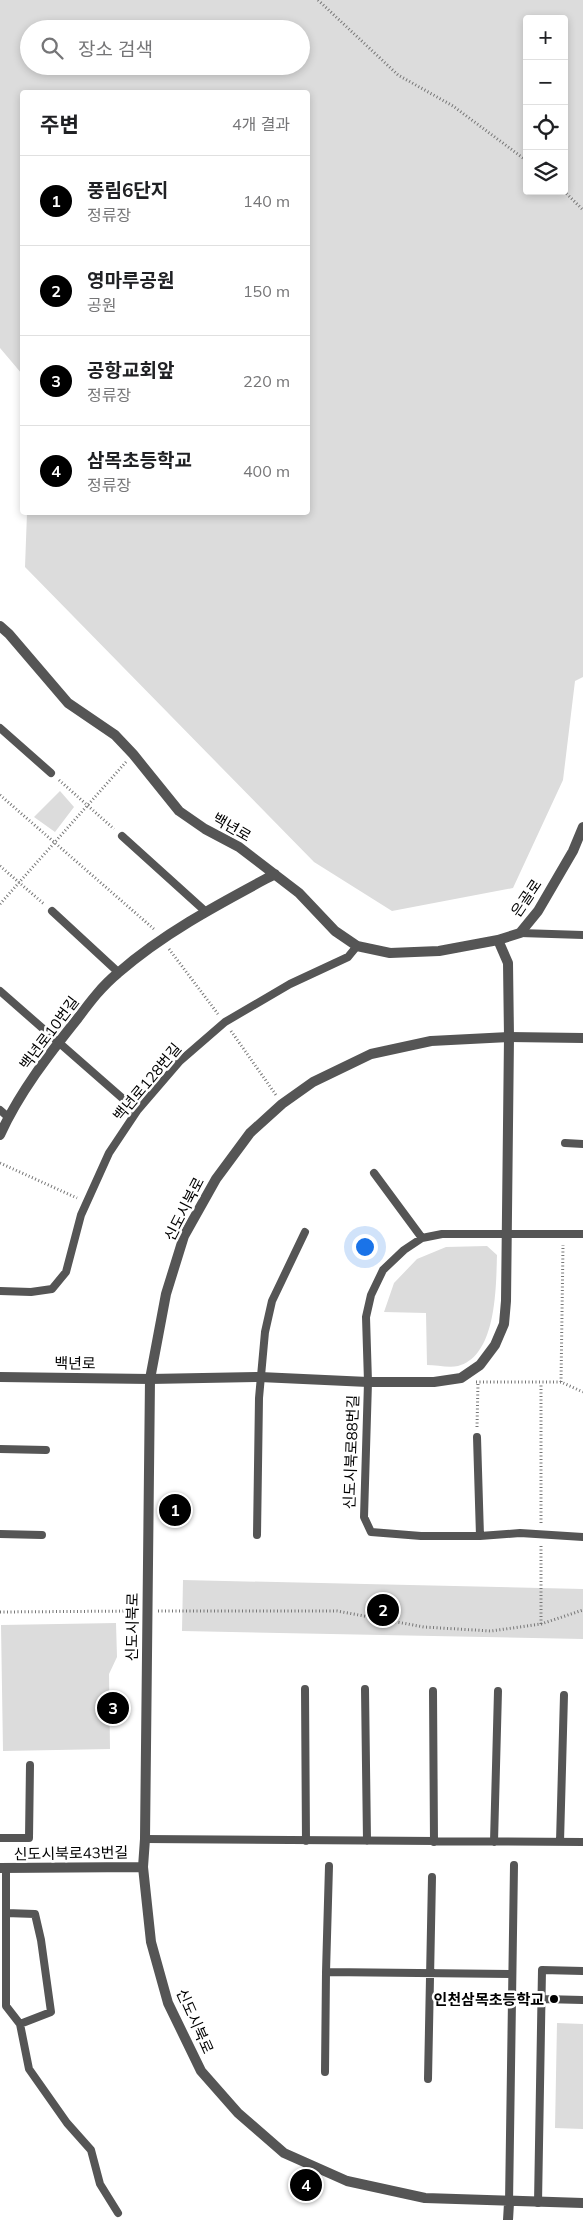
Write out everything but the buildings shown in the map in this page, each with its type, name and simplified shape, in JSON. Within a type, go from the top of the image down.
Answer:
[{"type":"street","name":"백년로","points":[[0,626],[68,703],[115,735],[133,754],[179,811],[206,830],[239,847],[275,874],[299,893],[335,931],[357,946],[390,953],[429,951],[498,940]]},
{"type":"street","name":"은골로","points":[[498,940],[520,933],[538,911],[578,851],[583,827]]},
{"type":"street","name":"백년로10번길","points":[[0,1135],[4,1114],[104,985],[118,972],[205,912],[275,874]]},
{"type":"street","points":[[498,940],[508,963],[509,1037]]},
{"type":"street","name":"신도시북로","points":[[583,1038],[509,1037],[431,1041],[371,1054],[313,1082],[282,1104],[250,1133],[216,1179],[184,1236],[166,1294],[150,1379],[145,1840],[142,1867],[152,1942],[168,2003],[201,2071],[238,2113],[284,2153],[347,2181],[426,2198],[583,2204]]},
{"type":"street","name":"신도시북로88번길","points":[[150,1379],[260,1377],[368,1382],[434,1382],[461,1378],[480,1365],[495,1345],[504,1324],[509,1037]]},
{"type":"street","name":"백년로","points":[[0,1377],[150,1379]]},
{"type":"street","name":"신도시북로43번길","points":[[3,1868],[142,1867]]},
{"type":"street","points":[[508,2220],[509,2202]]},
{"type":"lane","points":[[0,728],[51,773]]},
{"type":"lane","points":[[122,836],[205,912]]},
{"type":"lane","points":[[52,911],[118,972]]},
{"type":"lane","points":[[520,933],[583,935]]},
{"type":"lane","name":"백년로128번길","points":[[0,1291],[31,1292],[52,1290],[66,1272],[81,1215],[109,1153],[137,1111],[180,1061],[225,1022],[290,984],[348,957],[357,946]]},
{"type":"lane","points":[[0,991],[137,1111]]},
{"type":"lane","points":[[565,1143],[583,1144]]},
{"type":"lane","points":[[374,1173],[422,1238]]},
{"type":"lane","points":[[257,1534],[260,1377],[265,1332],[272,1301],[305,1232]]},
{"type":"lane","name":"신도시북로88번길","points":[[583,1234],[442,1234],[422,1238],[404,1250],[384,1270],[371,1295],[366,1317],[368,1382],[364,1516],[371,1532],[421,1536],[480,1536],[520,1533],[583,1537]]},
{"type":"lane","points":[[477,1437],[480,1536]]},
{"type":"lane","points":[[0,1450],[46,1450]]},
{"type":"lane","points":[[0,1534],[42,1535]]},
{"type":"lane","points":[[305,1690],[306,1841]]},
{"type":"lane","points":[[365,1690],[367,1842]]},
{"type":"lane","points":[[433,1691],[434,1842]]},
{"type":"lane","points":[[494,1842],[498,1691]]},
{"type":"lane","points":[[560,1842],[564,1695]]},
{"type":"lane","points":[[0,1838],[29,1838],[30,1765]]},
{"type":"lane","points":[[145,1840],[583,1842]]},
{"type":"lane","points":[[509,2202],[514,1865]]},
{"type":"lane","points":[[324,2072],[329,1866]]},
{"type":"lane","points":[[3,1868],[6,1913],[6,2006],[20,2024],[30,2069],[67,2123],[91,2150],[100,2184],[118,2213]]},
{"type":"lane","points":[[428,2079],[432,1877]]},
{"type":"lane","points":[[6,1913],[35,1914],[41,1940],[51,2012],[20,2024]]},
{"type":"lane","points":[[538,2203],[542,1970],[583,1971]]},
{"type":"lane","points":[[326,1972],[512,1974]]},
{"type":"lane","points":[[542,1999],[583,2000]]},
{"type":"path","points":[[318,0],[398,75],[453,106],[523,158]]},
{"type":"path","points":[[568,195],[583,210]]},
{"type":"path","points":[[0,904],[133,754]]},
{"type":"path","points":[[51,773],[122,836]]},
{"type":"path","points":[[0,866],[52,911]]},
{"type":"path","points":[[0,1163],[87,1203]]},
{"type":"path","points":[[562,1382],[563,1234]]},
{"type":"path","points":[[461,1378],[478,1383],[562,1382],[583,1392]]},
{"type":"path","points":[[477,1437],[478,1383]]},
{"type":"path","points":[[541,1624],[542,1383]]},
{"type":"path","points":[[149,1611],[337,1611],[424,1627],[491,1631],[541,1624],[583,1610]]},
{"type":"path","points":[[0,1612],[139,1611]]},
{"type":"shaded area","points":[[0,0],[583,0],[583,677],[575,681],[563,780],[513,888],[392,911],[314,862],[25,567],[27,515],[310,515],[310,90],[20,90],[20,372],[0,348]]},
{"type":"shaded area","points":[[60,791],[74,807],[55,832],[34,817]]},
{"type":"shaded area","points":[[487,1246],[497,1255],[495,1301],[487,1335],[480,1349],[471,1360],[458,1366],[427,1365],[426,1313],[384,1312],[394,1283],[417,1259],[446,1247]]},
{"type":"shaded area","points":[[183,1580],[583,1589],[583,1639],[182,1631]]},
{"type":"shaded area","points":[[116,1623],[117,1657],[109,1674],[110,1749],[3,1751],[1,1625]]},
{"type":"shaded area","points":[[557,2023],[583,2024],[583,2129],[555,2128]]},
{"type":"place","name":"풍림6단지","points":[[175,1510]]},
{"type":"place","name":"영마루공원","points":[[383,1610]]},
{"type":"place","name":"공항교회앞","points":[[113,1708]]},
{"type":"place","name":"인천삼목초등학교","points":[[554,1999]]},
{"type":"place","name":"삼목초등학교","points":[[306,2185]]}]
